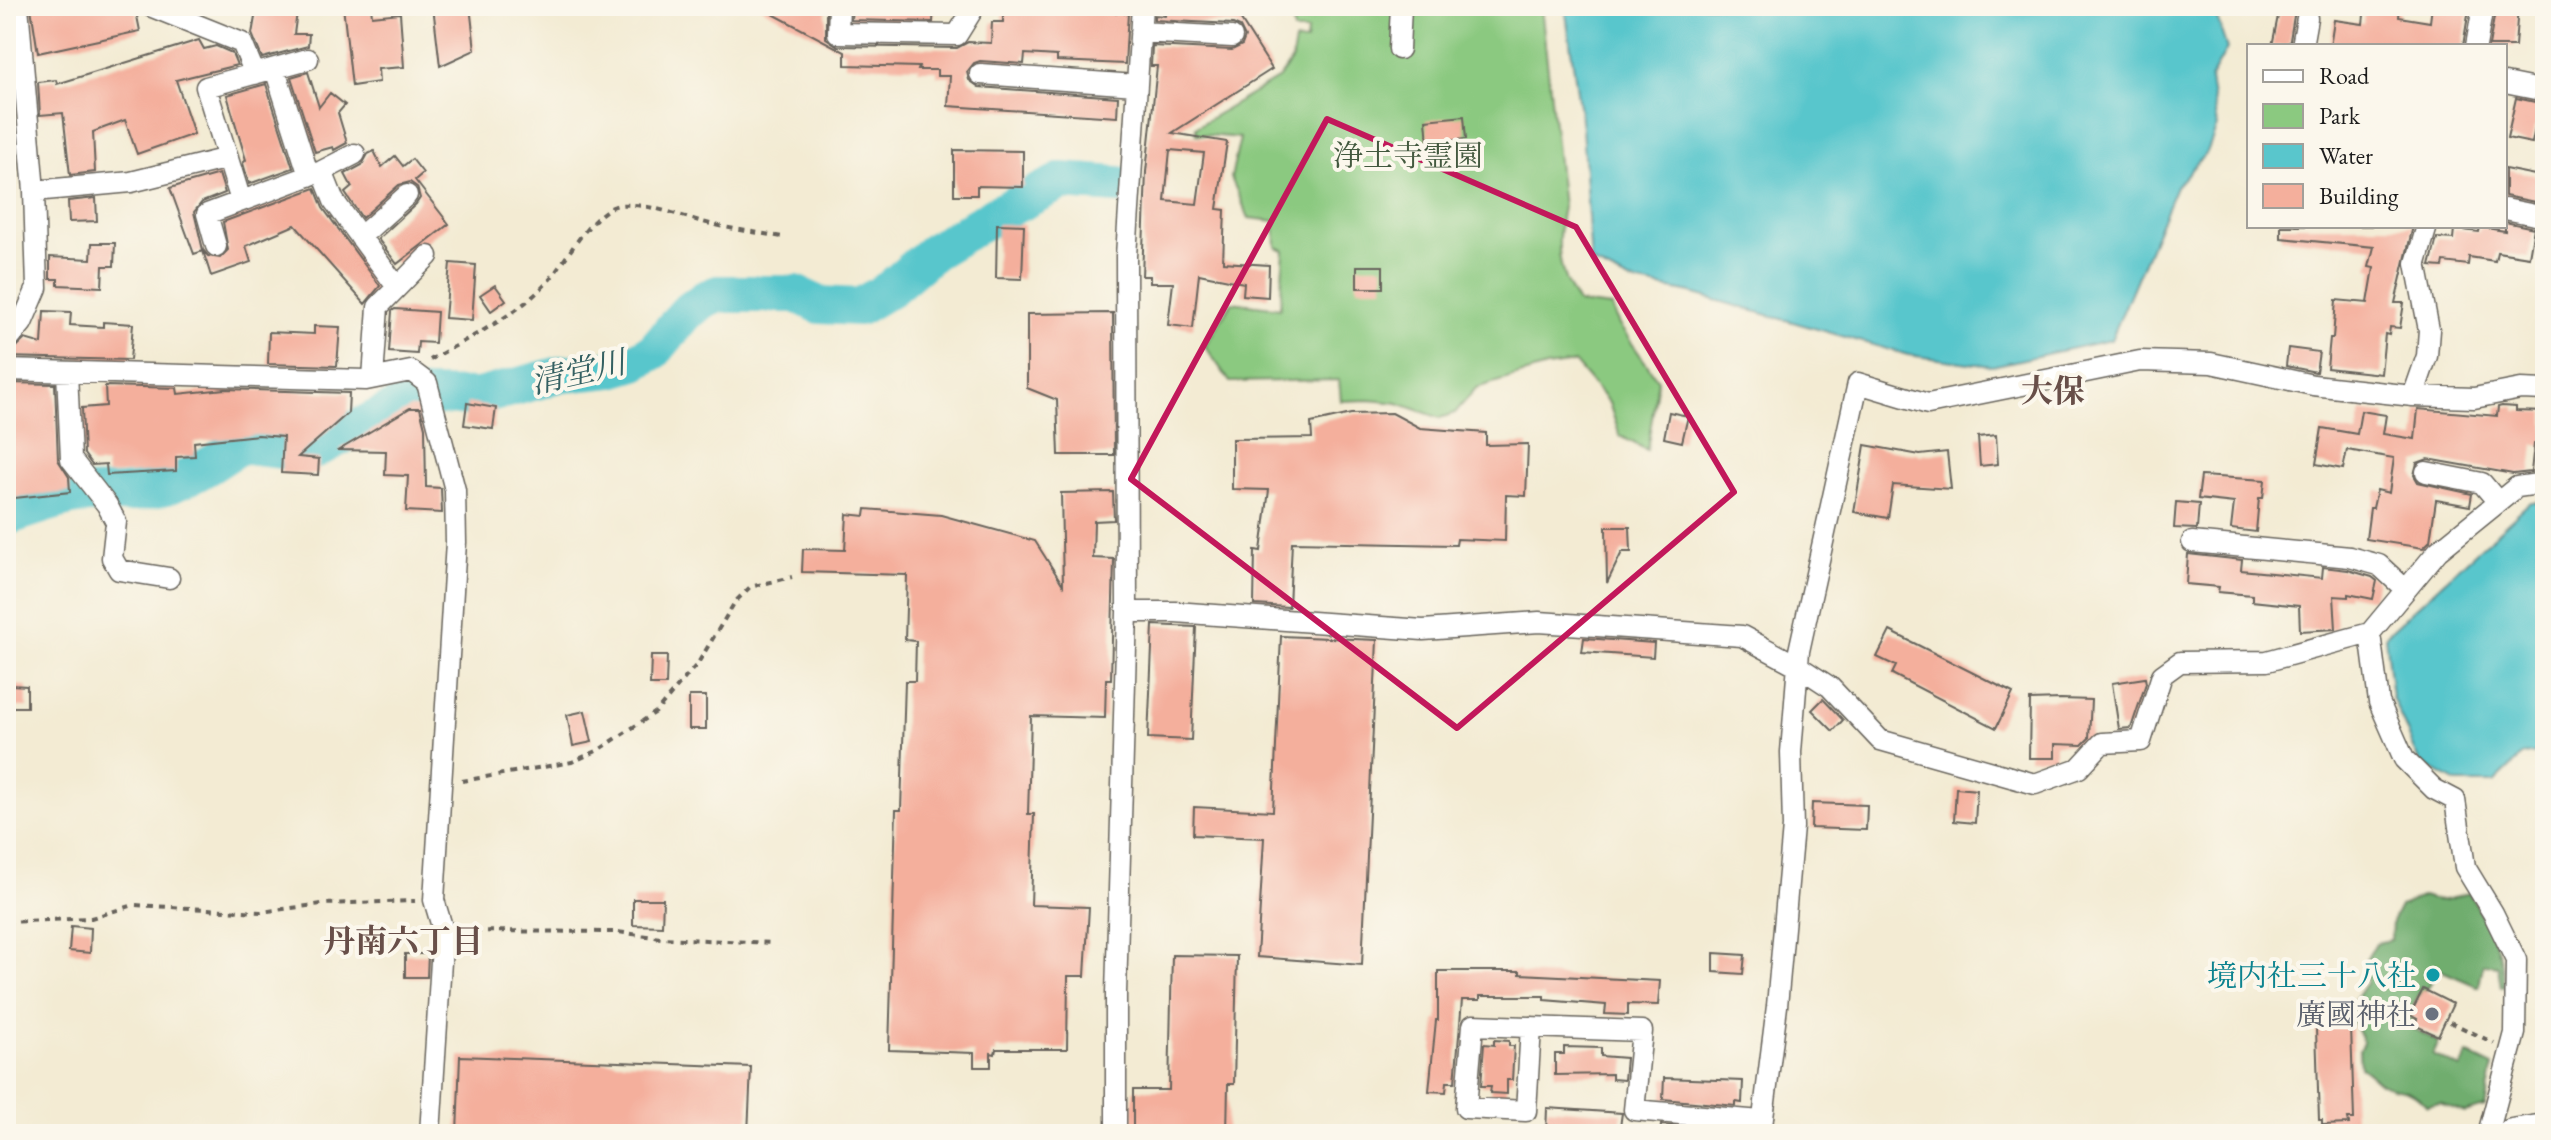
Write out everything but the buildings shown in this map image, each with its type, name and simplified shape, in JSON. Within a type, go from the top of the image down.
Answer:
[{"type":"highway","points":[[2512,1134],[2545,1129]]},
{"type":"street","points":[[6,8],[17,6],[34,191],[37,288],[22,323],[6,342]]},
{"type":"street","points":[[150,6],[242,43],[265,72],[316,173],[397,287]]},
{"type":"street","points":[[839,6],[838,33],[957,35],[975,6]]},
{"type":"street","points":[[1116,1134],[1116,994],[1127,612],[1126,256],[1142,6]]},
{"type":"street","points":[[1399,49],[1401,6]]},
{"type":"street","points":[[2476,44],[2483,6]]},
{"type":"street","points":[[2302,44],[2307,18]]},
{"type":"street","points":[[1140,32],[1232,37]]},
{"type":"street","points":[[241,201],[206,87],[308,59]]},
{"type":"street","points":[[980,74],[1136,85]]},
{"type":"street","points":[[2507,83],[2545,91]]},
{"type":"street","points":[[216,246],[207,214],[316,173],[355,154]]},
{"type":"street","points":[[34,191],[131,182],[228,158]]},
{"type":"street","points":[[360,237],[407,195]]},
{"type":"street","points":[[2507,209],[2545,217]]},
{"type":"street","points":[[2413,396],[2427,356],[2429,330],[2416,263],[2426,228]]},
{"type":"street","points":[[373,378],[378,307],[428,256]]},
{"type":"street","points":[[1531,1027],[1526,1111],[1466,1108],[1473,1025],[1531,1027],[1642,1031],[1634,1110],[1761,1128],[1777,1006],[1793,827],[1791,752],[1799,651],[1858,383],[1928,404],[2140,361],[2211,363],[2313,385],[2413,396],[2474,398],[2521,389],[2545,390]]},
{"type":"street","points":[[6,370],[419,377],[437,416],[455,490],[456,542],[434,900],[443,930],[430,1134]]},
{"type":"street","points":[[67,372],[71,459],[107,505],[116,522],[112,558],[119,570],[169,578]]},
{"type":"street","points":[[2426,472],[2482,483],[2498,502]]},
{"type":"street","points":[[1127,612],[1175,612],[1423,630],[1539,622],[1742,636],[1830,687],[1880,740],[2035,784],[2079,768],[2102,743],[2141,741],[2162,675],[2180,662],[2267,661],[2370,633],[2438,551],[2517,487],[2545,483]]},
{"type":"street","points":[[2192,542],[2350,557],[2379,565],[2406,590]]},
{"type":"street","points":[[2370,633],[2379,702],[2404,759],[2434,789],[2455,800],[2465,867],[2493,913],[2516,960],[2515,1033],[2488,1134]]},
{"type":"path","points":[[419,377],[540,291],[592,221],[610,207],[622,204],[642,207],[717,226],[782,237]]},
{"type":"path","points":[[441,785],[572,762],[599,750],[656,712],[698,663],[735,602],[750,587],[792,577]]},
{"type":"path","points":[[6,922],[91,918],[134,905],[261,912],[322,904],[434,900]]},
{"type":"path","points":[[443,930],[495,933],[618,932],[661,938],[772,943]]},
{"type":"path","points":[[2450,1022],[2494,1043]]},
{"type":"highlighted area","points":[[1327,119],[1576,227],[1734,492],[1457,728],[1131,479]]},
{"type":"green space","name":"浄土寺霊園","points":[[1291,6],[1541,6],[1563,207],[1559,233],[1562,269],[1578,303],[1611,307],[1619,325],[1658,380],[1647,450],[1620,436],[1609,403],[1575,363],[1546,367],[1476,388],[1455,413],[1440,418],[1398,403],[1341,401],[1339,380],[1230,382],[1205,346],[1232,302],[1280,308],[1284,250],[1276,247],[1275,221],[1249,218],[1231,178],[1240,138],[1196,134],[1196,127],[1279,78],[1292,59],[1295,41],[1306,42],[1307,31],[1294,31]]},
{"type":"green space","points":[[2469,893],[2498,950],[2504,987],[2501,987],[2498,966],[2483,964],[2479,987],[2433,967],[2428,977],[2432,981],[2419,994],[2408,1016],[2415,1021],[2413,1028],[2439,1042],[2433,1055],[2461,1068],[2468,1054],[2493,1066],[2485,1107],[2465,1113],[2440,1103],[2427,1106],[2408,1091],[2380,1083],[2360,1067],[2359,1050],[2363,1043],[2352,1019],[2355,999],[2366,983],[2366,960],[2376,943],[2391,940],[2392,922],[2400,906],[2423,896],[2446,900]]},
{"type":"water","points":[[1565,6],[2213,6],[2227,49],[2210,79],[2217,126],[2207,152],[2176,186],[2111,340],[1992,366],[1908,355],[1691,293],[1629,281],[1591,262],[1582,127]]},
{"type":"water","points":[[2530,502],[2545,502],[2545,752],[2523,755],[2494,783],[2457,783],[2420,762],[2392,697],[2385,636]]},
{"type":"waterway","name":"清堂川","points":[[6,517],[71,497],[148,491],[176,483],[203,470],[239,445],[309,453],[425,396],[478,397],[563,374],[612,369],[635,362],[654,351],[686,313],[718,294],[796,294],[820,305],[859,307],[891,288],[933,252],[993,216],[1062,181],[1118,185]]},
{"type":"place","name":"境内社三十八社","points":[[2433,975]]},
{"type":"place","name":"廣國神社","points":[[2432,1014]]},
{"type":"district","name":"大保","points":[[2053,391]]},
{"type":"district","name":"丹南六丁目","points":[[403,941]]}]
